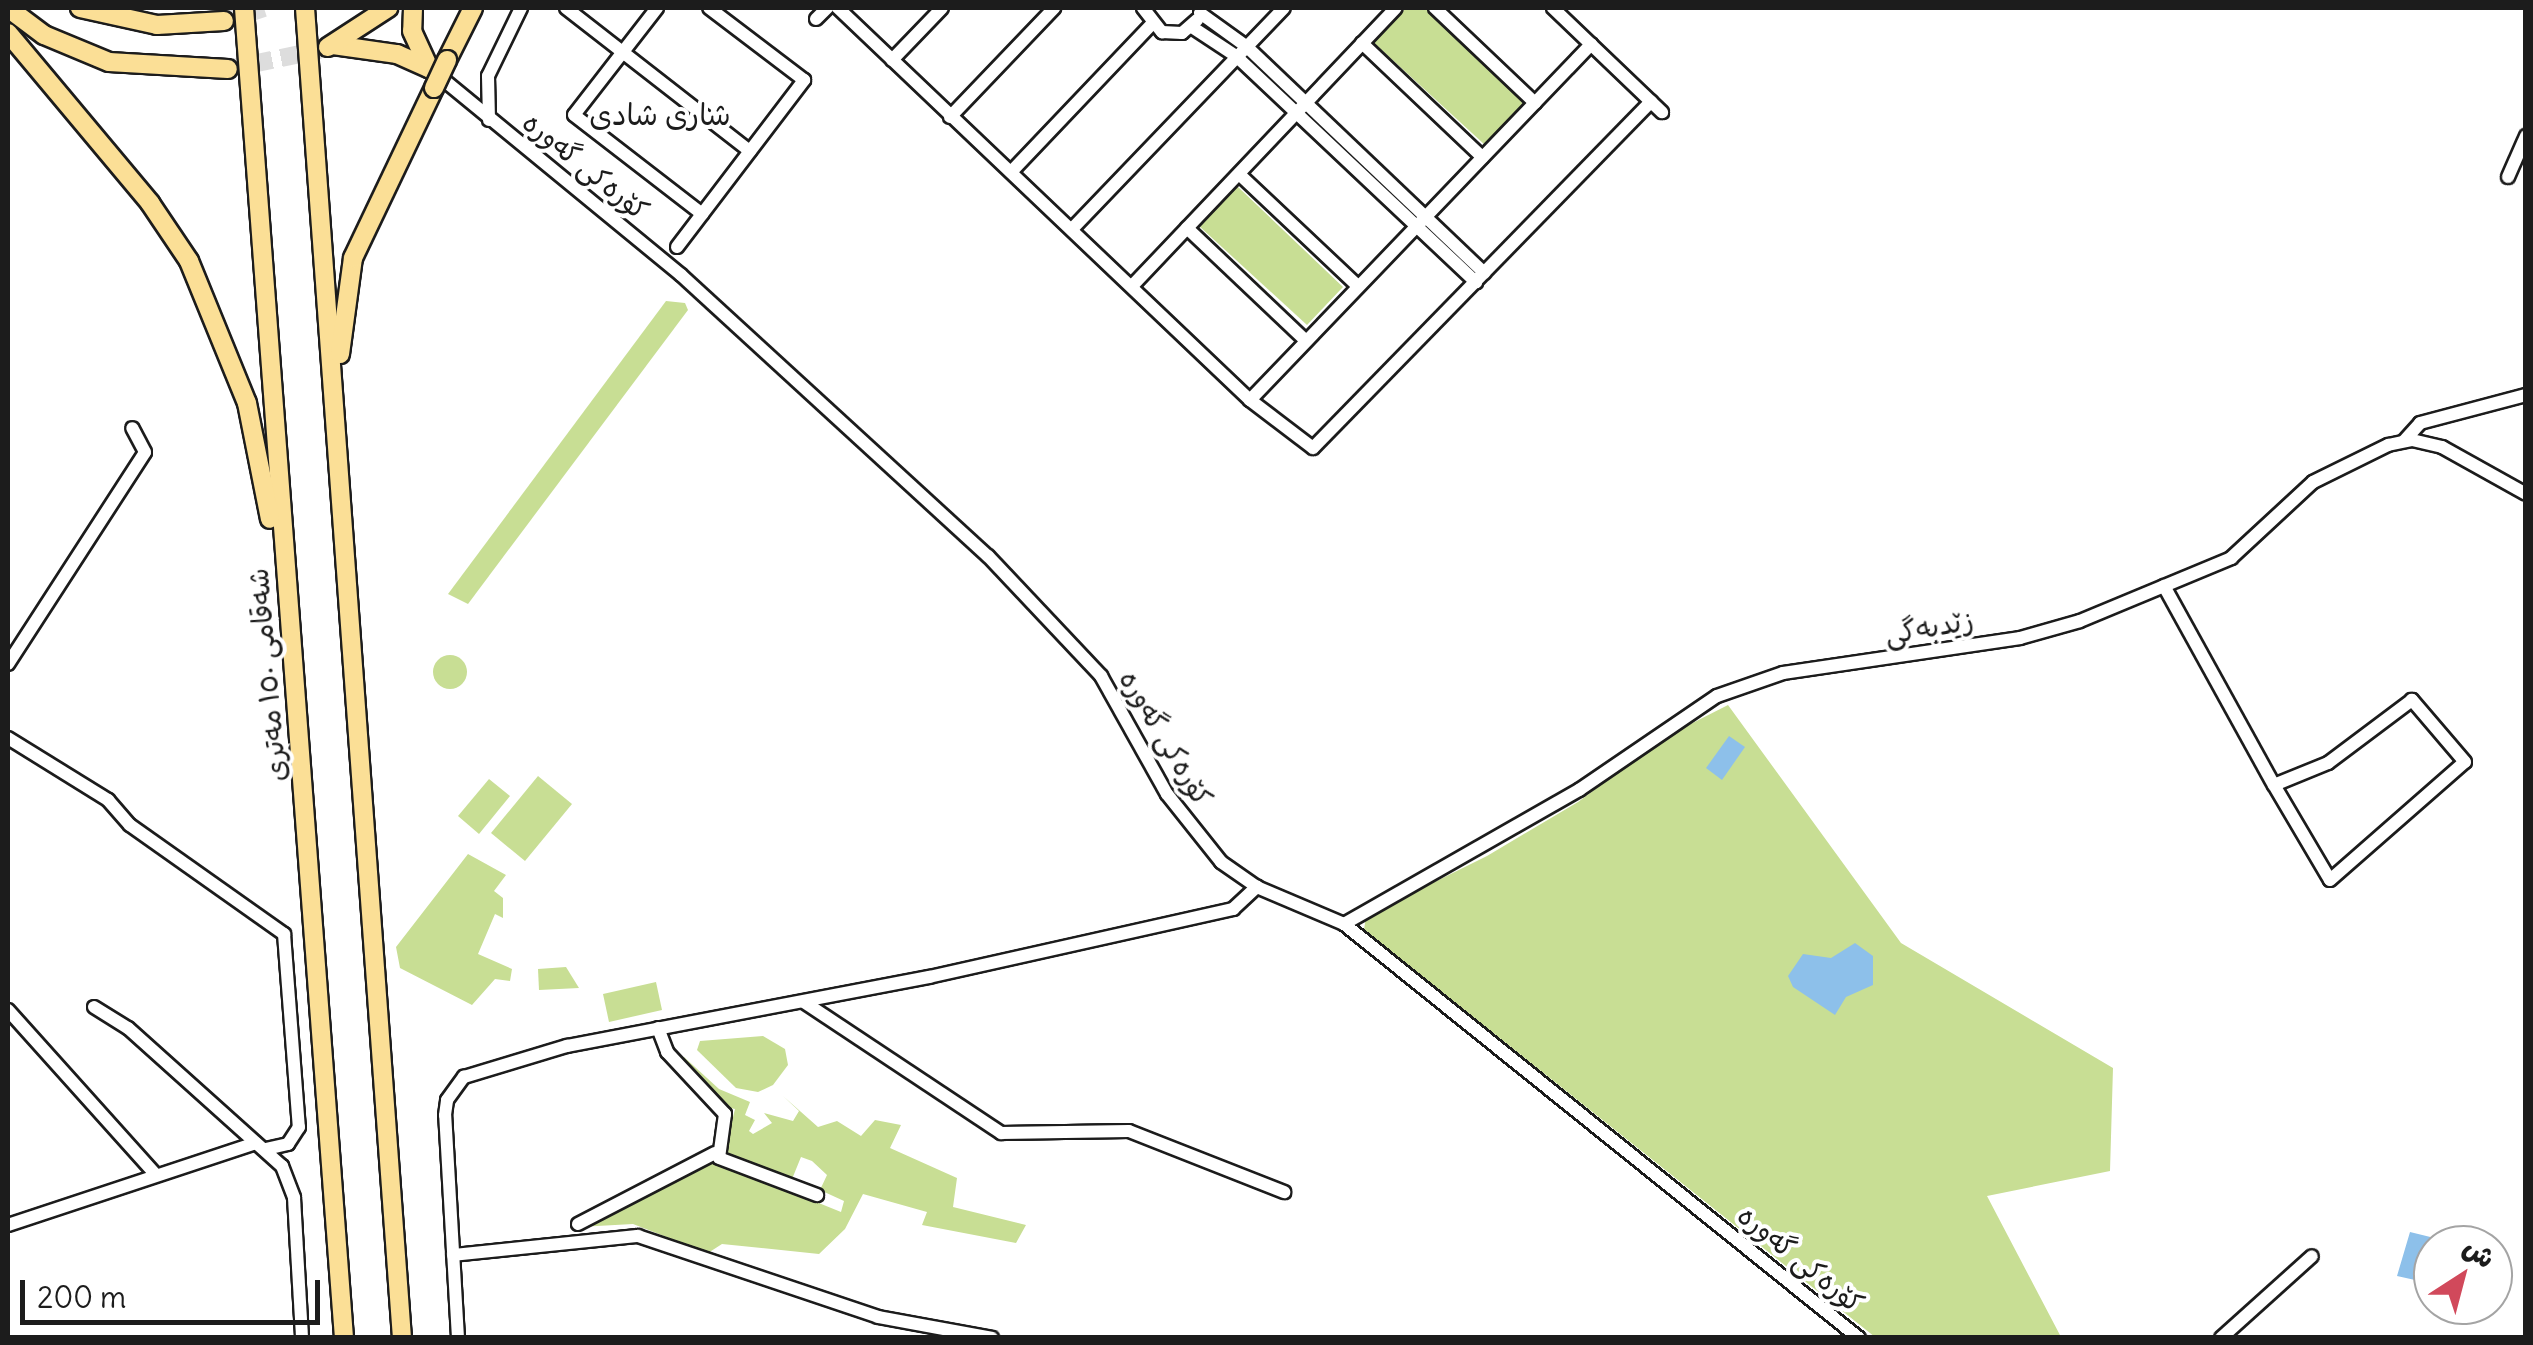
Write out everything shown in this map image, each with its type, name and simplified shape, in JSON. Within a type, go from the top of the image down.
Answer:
[{"type":"highway","points":[[8,8],[44,35],[109,62],[228,69]]},
{"type":"highway","points":[[80,8],[157,24],[230,14],[247,42]]},
{"type":"highway","name":"شەقامی ١٥٠ مەتری","points":[[244,8],[344,1338]]},
{"type":"highway","points":[[305,8],[402,1338]]},
{"type":"highway","points":[[388,8],[330,46],[397,54],[429,68]]},
{"type":"highway","points":[[413,8],[415,42],[429,68]]},
{"type":"highway","points":[[335,409],[353,258],[473,8]]},
{"type":"highway","points":[[8,33],[150,203],[206,292],[257,435],[295,671]]},
{"type":"street","points":[[489,120],[488,76],[521,8]]},
{"type":"street","points":[[566,8],[750,151]]},
{"type":"street","points":[[657,8],[574,115],[702,214]]},
{"type":"street","points":[[677,247],[804,80],[709,8]]},
{"type":"street","points":[[816,19],[826,8]]},
{"type":"street","points":[[838,8],[1250,400],[1306,446],[1318,447],[1651,102]]},
{"type":"street","points":[[892,60],[942,8]]},
{"type":"street","points":[[950,116],[1054,8]]},
{"type":"street","points":[[1143,8],[1151,26],[1172,34],[1192,26],[1200,10],[1480,278]]},
{"type":"street","points":[[1072,229],[1284,8]]},
{"type":"street","points":[[1132,286],[1396,8]]},
{"type":"street","points":[[1435,8],[1535,103]]},
{"type":"street","points":[[1553,8],[1662,112]]},
{"type":"street","points":[[1012,171],[1151,26]]},
{"type":"street","points":[[1192,26],[1241,51]]},
{"type":"street","points":[[1362,43],[1482,157]]},
{"type":"street","points":[[1250,400],[1591,44]]},
{"type":"street","name":"کۆرەکی گەورە","points":[[429,68],[681,275],[988,556],[1100,676],[1197,836],[1257,887],[1344,924],[1859,1338]]},
{"type":"street","points":[[2508,177],[2526,136]]},
{"type":"street","points":[[1239,174],[1358,286]]},
{"type":"street","points":[[1188,228],[1306,341]]},
{"type":"street","name":"زێدبەگی","points":[[1344,924],[1580,790],[1685,713],[1733,688],[1783,673],[2035,635],[2231,558],[2322,476],[2404,441],[2420,423],[2526,395]]},
{"type":"street","points":[[8,664],[145,452],[132,428]]},
{"type":"street","points":[[2404,441],[2467,457],[2526,494]]},
{"type":"street","points":[[2164,586],[2274,785],[2330,880],[2465,762],[2412,700],[2328,763],[2274,785]]},
{"type":"street","points":[[8,738],[108,800],[130,825],[284,934],[299,1127],[288,1144],[261,1146],[154,1174],[8,1224]]},
{"type":"street","points":[[458,1338],[446,1115],[453,1087],[478,1072],[658,1028],[804,1002],[1233,910],[1257,887]]},
{"type":"street","points":[[804,1002],[1001,1134],[1129,1132],[1284,1192]]},
{"type":"street","points":[[94,1007],[282,1166],[294,1198],[302,1338]]},
{"type":"street","points":[[8,1010],[154,1174]]},
{"type":"street","points":[[578,1224],[715,1153],[725,1114],[667,1052],[658,1028]]},
{"type":"street","points":[[715,1153],[818,1195]]},
{"type":"street","points":[[453,1255],[638,1236],[878,1317],[992,1338]]},
{"type":"street","points":[[2221,1338],[2312,1256]]},
{"type":"green space","points":[[1406,8],[1427,8],[1526,102],[1485,145],[1373,42]]},
{"type":"green space","points":[[1237,186],[1343,287],[1307,325],[1199,226]]},
{"type":"green space","points":[[666,301],[685,303],[688,310],[468,604],[448,594]]},
{"type":"green space","points":[[450,655],[462,660],[467,672],[462,684],[450,689],[438,684],[433,672],[438,660]]},
{"type":"green space","points":[[1728,705],[1901,943],[2113,1068],[2110,1171],[1987,1196],[2061,1337],[1875,1337],[1364,930],[1366,916],[1487,856],[1578,802],[1667,736]]},
{"type":"green space","points":[[538,776],[572,804],[525,861],[491,833]]},
{"type":"green space","points":[[489,779],[510,796],[479,834],[458,816]]},
{"type":"green space","points":[[468,854],[506,875],[494,891],[503,898],[503,918],[495,914],[478,954],[512,969],[510,981],[495,979],[472,1005],[400,968],[396,947]]},
{"type":"green space","points":[[566,967],[579,988],[539,990],[538,969]]},
{"type":"green space","points":[[656,982],[662,1010],[609,1022],[603,994]]},
{"type":"green space","points":[[763,1036],[785,1049],[788,1065],[773,1085],[758,1092],[736,1088],[697,1050],[700,1041]]},
{"type":"green space","points":[[684,1057],[719,1089],[750,1102],[745,1115],[755,1120],[749,1131],[753,1134],[772,1123],[764,1113],[793,1121],[799,1111],[783,1096],[818,1127],[837,1121],[861,1136],[875,1120],[901,1125],[890,1148],[957,1178],[953,1207],[1026,1225],[1016,1243],[922,1225],[927,1212],[863,1194],[845,1229],[819,1254],[722,1244],[708,1253],[633,1224],[579,1227],[708,1158],[841,1212],[844,1201],[820,1190],[827,1175],[812,1161],[801,1157],[790,1184],[723,1158],[735,1109],[725,1107],[679,1059]]},
{"type":"water","points":[[1729,736],[1745,747],[1722,780],[1706,768]]},
{"type":"water","points":[[1855,943],[1873,956],[1873,985],[1846,997],[1835,1015],[1793,987],[1788,976],[1803,954],[1831,958]]},
{"type":"water","points":[[2410,1232],[2413,1233],[2413,1280],[2397,1276]]},
{"type":"tunnel","points":[[224,21],[264,8]]},
{"type":"tunnel","points":[[228,69],[320,50]]},
{"type":"district","name":"شاری شادی","points":[[660,114]]}]
